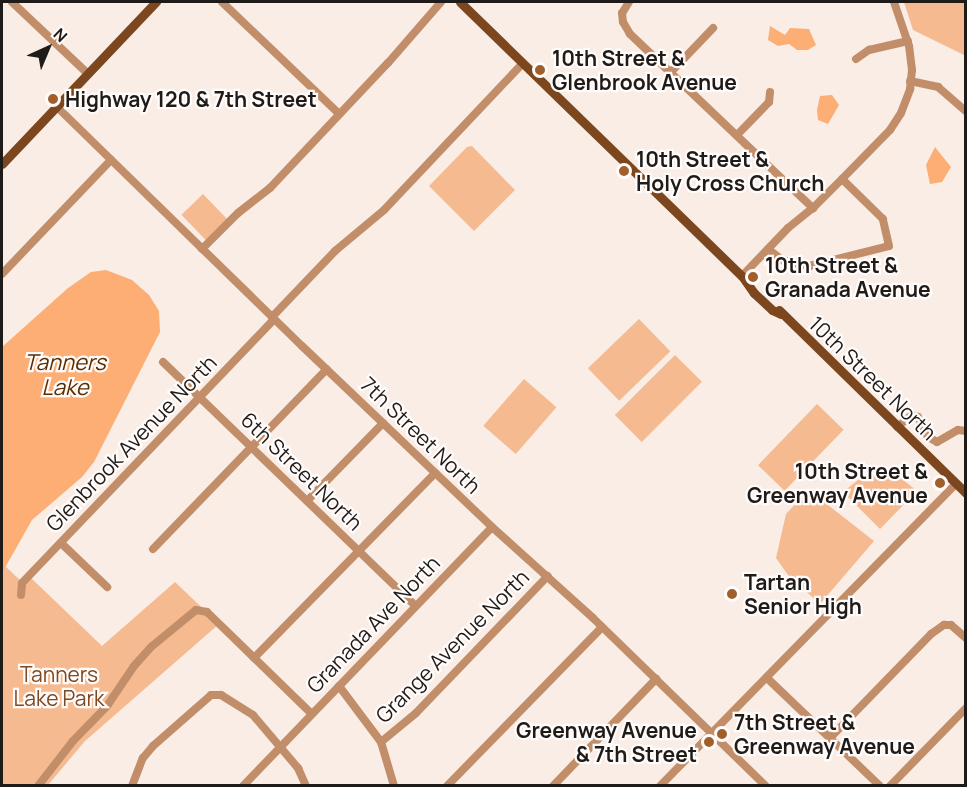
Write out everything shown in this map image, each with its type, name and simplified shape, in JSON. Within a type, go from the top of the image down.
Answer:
[{"type":"main road","points":[[2,164],[156,2]]},
{"type":"main road","name":"10th Street North","points":[[460,2],[750,285],[758,288],[777,306],[781,314],[966,493]]},
{"type":"street","points":[[12,2],[87,73]]},
{"type":"street","points":[[222,2],[339,114]]},
{"type":"street","points":[[202,249],[238,213],[270,188],[388,63],[441,2]]},
{"type":"street","points":[[629,2],[622,14],[623,22],[634,37],[813,208]]},
{"type":"street","points":[[742,276],[788,228],[813,208],[842,179],[890,129],[901,113],[912,70],[908,41],[894,2]]},
{"type":"street","points":[[671,72],[713,28]]},
{"type":"street","points":[[856,59],[869,50],[908,41]]},
{"type":"street","name":"Glenbrook Avenue North","points":[[21,595],[22,583],[335,251],[384,210],[523,63]]},
{"type":"street","points":[[910,81],[938,87],[966,111]]},
{"type":"street","points":[[737,135],[769,102],[770,92]]},
{"type":"street","name":"7th Street North","points":[[56,106],[273,318],[492,527],[602,627],[766,786]]},
{"type":"street","points":[[2,274],[111,160]]},
{"type":"street","points":[[768,249],[782,260],[809,266],[889,246],[883,219],[842,179]]},
{"type":"street","name":"6th Street North","points":[[163,362],[416,606]]},
{"type":"street","points":[[153,549],[327,369]]},
{"type":"street","points":[[897,427],[912,416],[918,417],[928,437],[937,442],[958,430],[966,431]]},
{"type":"street","points":[[307,501],[383,423]]},
{"type":"street","points":[[254,658],[435,473]]},
{"type":"street","points":[[660,786],[956,484]]},
{"type":"street","name":"Granada Ave North","points":[[243,786],[492,527]]},
{"type":"street","points":[[60,543],[107,587]]},
{"type":"street","name":"Grange Avenue North","points":[[381,742],[416,713],[548,576]]},
{"type":"street","points":[[38,786],[73,741],[107,706],[134,666],[151,647],[196,610],[208,613],[312,714]]},
{"type":"street","points":[[830,738],[931,634],[944,625],[951,625],[966,638]]},
{"type":"street","points":[[447,786],[602,627]]},
{"type":"street","points":[[767,678],[880,786]]},
{"type":"street","points":[[553,786],[656,679]]},
{"type":"street","points":[[339,686],[381,742],[394,786]]},
{"type":"street","points":[[132,786],[143,758],[153,746],[211,695],[221,694],[253,715],[298,768],[306,786]]},
{"type":"street","points":[[890,786],[966,708]]},
{"type":"green space","points":[[904,2],[965,2],[964,55],[913,30]]},
{"type":"green space","points":[[472,146],[515,190],[474,231],[429,186],[467,147]]},
{"type":"green space","points":[[203,194],[227,219],[206,240],[181,215]]},
{"type":"green space","points":[[639,319],[670,351],[619,401],[588,368]]},
{"type":"green space","points":[[675,355],[702,382],[642,442],[615,415]]},
{"type":"green space","points":[[524,379],[556,407],[516,454],[483,426]]},
{"type":"green space","points":[[817,404],[844,430],[785,491],[758,465]]},
{"type":"green space","points":[[880,474],[901,478],[917,491],[880,529],[843,492],[858,480]]},
{"type":"green space","points":[[819,498],[874,541],[820,604],[788,575],[776,558],[786,514],[799,500],[814,503]]},
{"type":"green space","name":"Tanners Lake Park","points":[[5,566],[22,582],[29,576],[102,646],[175,582],[219,624],[85,741],[48,785],[2,786],[2,573]]},
{"type":"water","points":[[770,26],[785,35],[790,28],[809,29],[816,45],[808,50],[797,50],[789,44],[778,46],[768,40]]},
{"type":"water","points":[[832,95],[839,105],[828,124],[818,120],[817,110],[820,96]]},
{"type":"water","points":[[935,147],[951,167],[942,182],[930,184],[926,165]]},
{"type":"water","name":"Tanners Lake","points":[[106,270],[132,280],[149,295],[159,311],[160,332],[94,462],[82,477],[32,520],[2,573],[2,347],[68,288],[91,272]]},
{"type":"place","name":"10th Street & Glenbrook Avenue","points":[[540,70]]},
{"type":"place","name":"Highway 120 & 7th Street","points":[[53,99]]},
{"type":"place","name":"10th Street & Holy Cross Church","points":[[624,171]]},
{"type":"place","name":"10th Street & Granada Avenue","points":[[753,277]]},
{"type":"place","name":"10th Street & Greenway Avenue","points":[[940,483]]},
{"type":"place","name":"Tartan Senior High","points":[[732,594]]},
{"type":"place","name":"7th Street & Greenway Avenue","points":[[722,734]]},
{"type":"place","name":"Greenway Avenue & 7th Street","points":[[709,742]]}]
